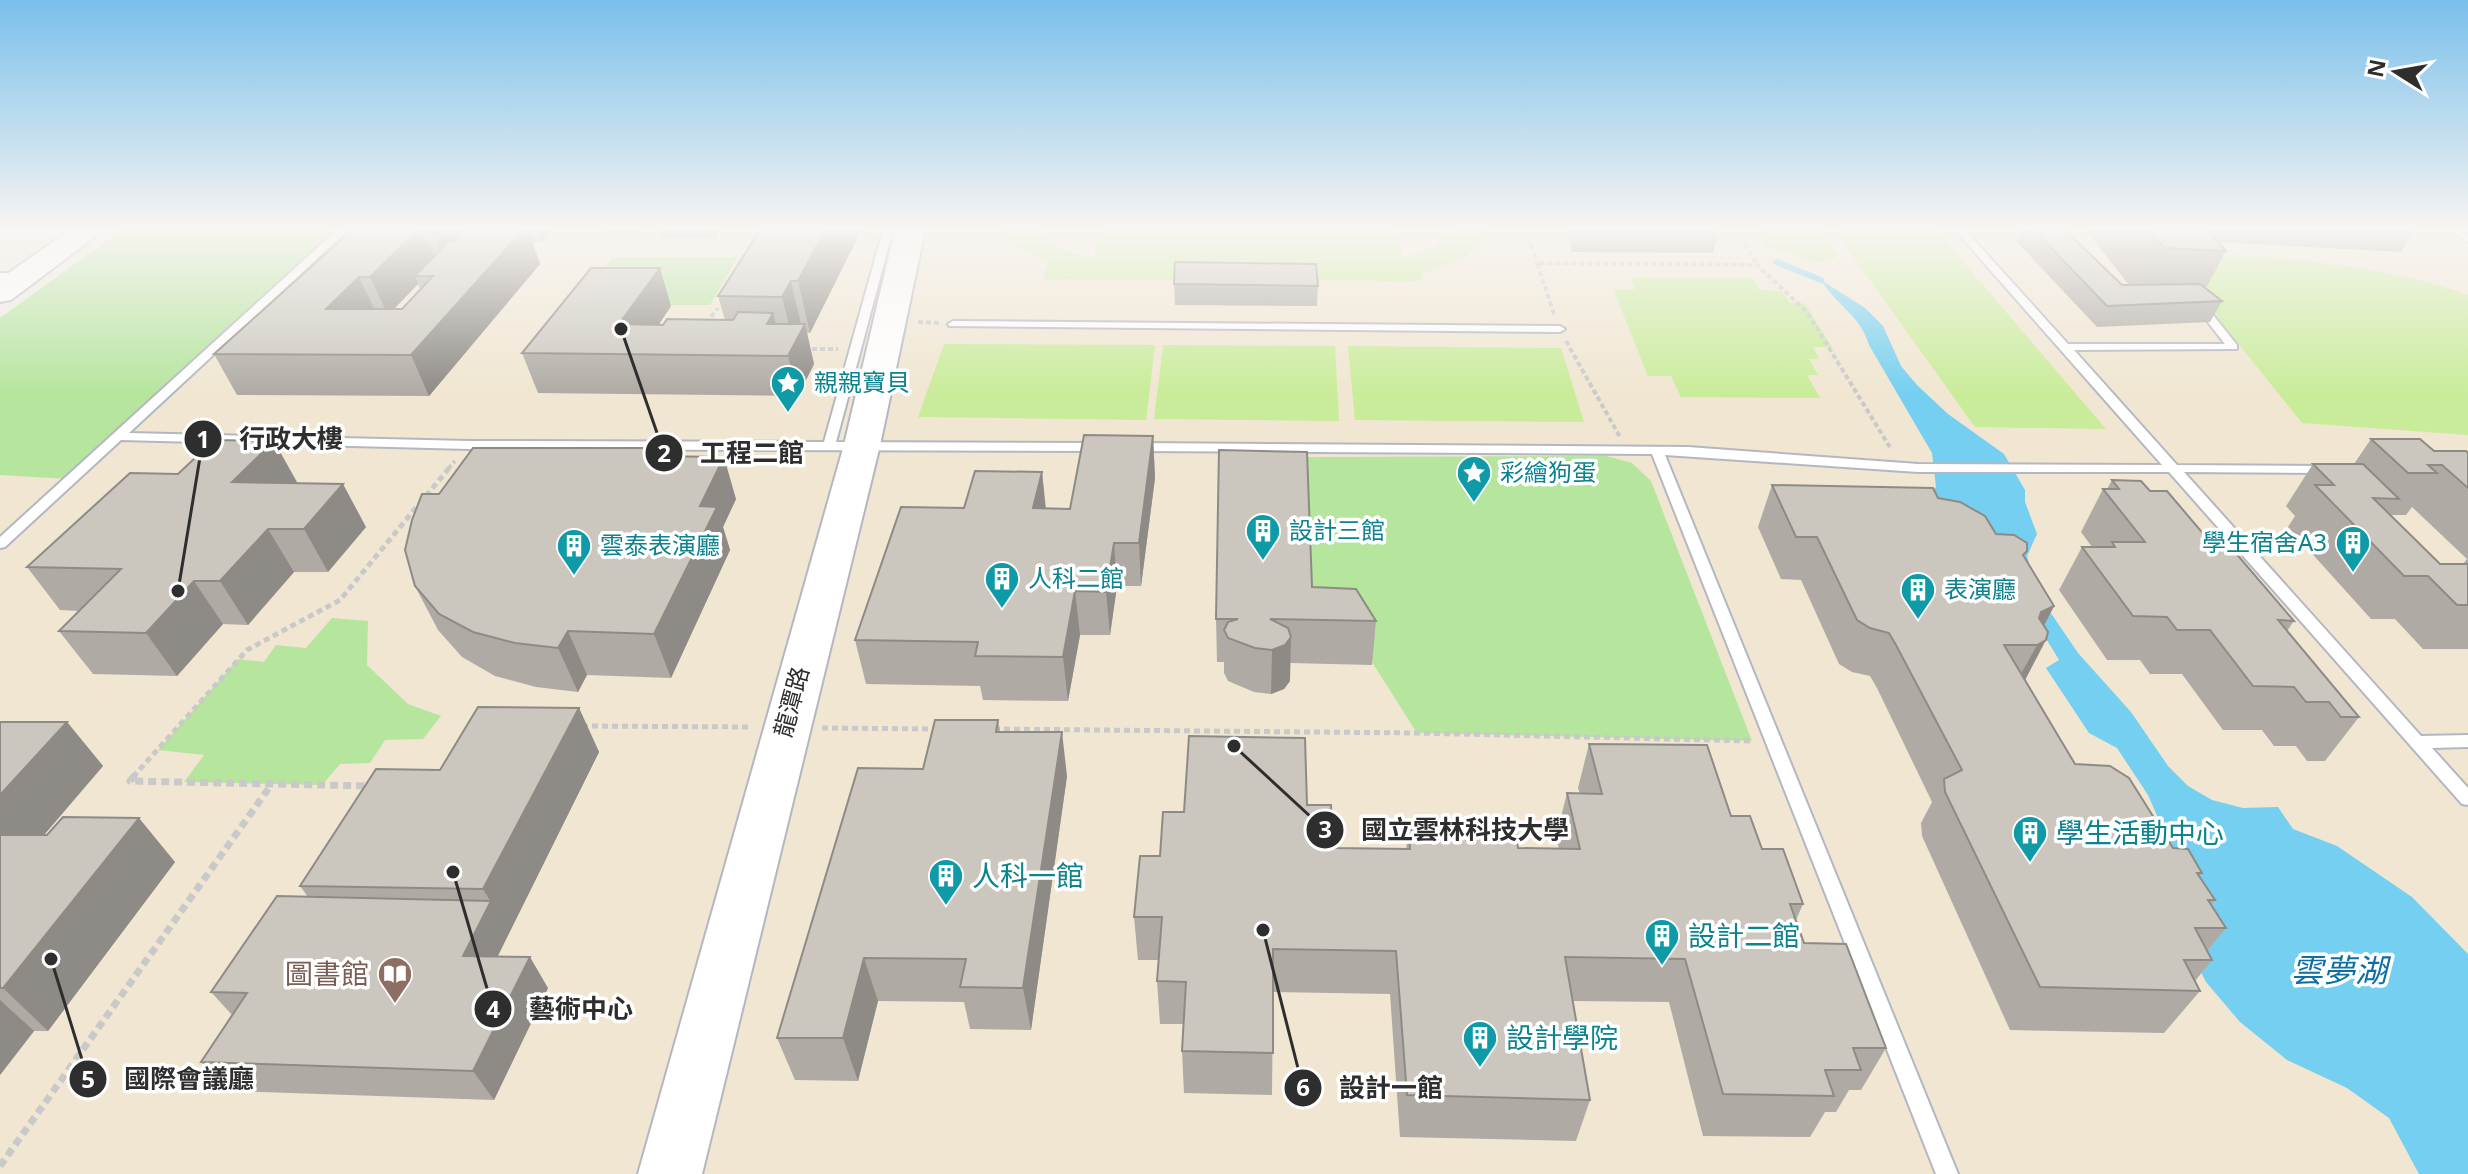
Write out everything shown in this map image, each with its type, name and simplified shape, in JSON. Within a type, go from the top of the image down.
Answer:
[{"type":"street","name":"龍潭路","points":[[670,1174],[770,728],[845,445],[893,285]]},
{"type":"lane","points":[[0,544],[283,285]]},
{"type":"lane","points":[[796,620],[845,445],[877,285]]},
{"type":"lane","points":[[2009,285],[2468,799]]},
{"type":"lane","points":[[2065,347],[2233,347],[2194,299]]},
{"type":"lane","points":[[953,324],[1560,329]]},
{"type":"lane","points":[[117,436],[469,445],[1625,450],[1918,468],[2346,469]]},
{"type":"lane","points":[[1657,451],[1947,1174]]},
{"type":"lane","points":[[2418,742],[2468,741]]},
{"type":"path","points":[[1545,285],[1560,329],[1625,450]]},
{"type":"path","points":[[1778,285],[1807,312],[1902,467]]},
{"type":"path","points":[[703,326],[718,308]]},
{"type":"path","points":[[910,321],[953,324]]},
{"type":"path","points":[[797,349],[845,349]]},
{"type":"path","points":[[381,786],[130,781],[247,650],[340,600],[469,445]]},
{"type":"path","points":[[571,726],[946,729]]},
{"type":"path","points":[[993,729],[1417,733],[1752,741]]},
{"type":"path","points":[[0,1166],[272,784]]},
{"type":"shaded area","points":[[46,285],[2468,285],[2468,1174],[0,1174],[0,318]]},
{"type":"green space","points":[[46,285],[283,285],[69,479],[0,475],[0,318]]},
{"type":"green space","points":[[593,285],[722,285],[710,305],[578,305]]},
{"type":"green space","points":[[1634,285],[1757,285],[1760,290],[1782,291],[1790,303],[1805,304],[1832,347],[1813,347],[1819,359],[1809,359],[1818,375],[1807,375],[1820,398],[1681,397],[1671,376],[1648,376],[1613,289],[1636,289]]},
{"type":"green space","points":[[1873,285],[1983,285],[2106,429],[1975,427]]},
{"type":"green space","points":[[2191,285],[2435,285],[2468,295],[2468,435],[2302,423]]},
{"type":"green space","points":[[944,344],[1155,345],[1146,420],[918,417]]},
{"type":"green space","points":[[1163,345],[1335,346],[1339,421],[1154,419]]},
{"type":"green space","points":[[1348,346],[1561,348],[1584,422],[1355,420]]},
{"type":"green space","points":[[1606,456],[1632,463],[1651,481],[1752,741],[1417,733],[1353,632],[1310,630],[1305,494],[1308,457]]},
{"type":"green space","points":[[332,618],[368,621],[367,665],[408,704],[441,716],[423,739],[385,740],[370,763],[340,764],[322,785],[184,782],[204,755],[158,750],[238,659],[264,662],[276,645],[306,648]]},
{"type":"water","name":"雲夢湖","points":[[1825,285],[1865,308],[1883,326],[1901,366],[1917,385],[1948,414],[2004,454],[2025,490],[2025,502],[2037,534],[2027,556],[2038,594],[2078,653],[2131,712],[2168,766],[2188,786],[2212,800],[2243,808],[2278,807],[2293,829],[2337,846],[2412,897],[2468,954],[2468,1174],[2419,1174],[2389,1118],[2347,1088],[2287,1060],[2240,1022],[2206,982],[2155,884],[2167,863],[2162,827],[2148,795],[2117,748],[2089,733],[2046,668],[2059,660],[2010,579],[1919,506],[1936,487],[1932,453],[1860,326]]},
{"type":"building","points":[[291,285],[351,285],[326,309],[402,309],[425,285],[474,285],[411,355],[214,354]]},
{"type":"building","points":[[577,285],[648,285],[619,324],[663,325],[667,319],[733,320],[738,312],[773,313],[767,324],[805,324],[788,356],[522,353]]},
{"type":"building","points":[[725,285],[789,285],[782,297],[718,296]]},
{"type":"building","points":[[1231,285],[1318,285],[1318,286]]},
{"type":"building","points":[[2087,285],[2201,285],[2222,301],[2107,306]]},
{"type":"building","name":"人科二館","points":[[1084,435],[1153,436],[1139,543],[1114,543],[1106,592],[1075,591],[1063,657],[975,656],[978,642],[855,640],[901,507],[964,508],[975,471],[1042,472],[1033,508],[1070,509]]},
{"type":"building","points":[[2371,439],[2420,439],[2434,451],[2466,451],[2468,488],[2442,465],[2428,465],[2437,473],[2408,473]]},
{"type":"building","points":[[214,440],[274,441],[232,482],[343,484],[304,529],[268,529],[220,581],[194,581],[146,633],[59,631],[121,569],[27,567],[130,473],[178,474]]},
{"type":"building","name":"雲泰表演廳","points":[[473,448],[650,448],[646,456],[724,457],[700,506],[717,507],[654,634],[568,631],[558,648],[515,643],[473,632],[439,614],[415,586],[405,550],[422,494],[439,494]]},
{"type":"building","name":"設計三館","points":[[1219,450],[1307,452],[1312,587],[1356,589],[1376,621],[1270,619],[1288,628],[1291,637],[1285,645],[1272,650],[1255,648],[1228,638],[1224,630],[1228,622],[1238,619],[1216,619]]},
{"type":"building","points":[[2313,464],[2363,464],[2399,499],[2373,498],[2440,564],[2468,564],[2468,605],[2457,605],[2428,576],[2404,576],[2315,485],[2334,485]]},
{"type":"building","points":[[2112,480],[2141,481],[2150,491],[2167,491],[2211,543],[2228,544],[2294,621],[2278,620],[2359,717],[2341,717],[2329,702],[2306,702],[2294,687],[2253,686],[2210,630],[2177,630],[2167,617],[2133,616],[2082,547],[2115,547],[2112,542],[2145,542],[2103,489],[2119,489]]},
{"type":"building","points":[[1772,485],[1933,488],[1938,498],[1960,502],[1985,516],[1996,534],[2014,535],[2027,543],[2027,551],[2023,555],[2054,606],[2041,612],[2039,618],[2048,632],[2046,640],[2037,645],[2004,645],[2075,764],[2110,766],[2129,778],[2173,848],[2188,849],[2202,873],[2197,873],[2215,900],[2208,900],[2226,928],[2195,928],[2212,960],[2184,960],[2200,991],[2040,987],[1945,792],[1944,779],[1962,770],[1896,645],[1889,633],[1870,628],[1857,620],[1817,537],[1796,537]]},
{"type":"building","points":[[478,707],[579,708],[483,889],[300,886],[376,769],[440,770]]},
{"type":"building","name":"人科一館","points":[[935,720],[998,720],[996,732],[1062,732],[1023,988],[960,987],[966,959],[864,958],[843,1038],[777,1038],[858,768],[923,769]]},
{"type":"building","points":[[0,722],[67,722],[0,795]]},
{"type":"building","points":[[1189,736],[1305,738],[1307,805],[1331,805],[1333,848],[1410,849],[1409,830],[1516,832],[1518,848],[1580,849],[1567,793],[1602,794],[1589,744],[1707,745],[1731,816],[1750,816],[1762,849],[1783,849],[1803,904],[1790,904],[1804,943],[1846,944],[1886,1048],[1853,1048],[1861,1070],[1825,1070],[1834,1096],[1723,1094],[1685,959],[1565,957],[1590,1100],[1407,1095],[1396,951],[1273,949],[1273,1053],[1182,1051],[1186,982],[1157,981],[1162,917],[1134,917],[1140,856],[1160,856],[1163,812],[1184,812]]},
{"type":"building","points":[[63,817],[139,818],[0,988],[0,835],[47,835]]},
{"type":"building","name":"圖書館","points":[[277,896],[491,901],[463,956],[530,957],[473,1071],[201,1062],[247,993],[211,992]]},
{"type":"place","name":"工程二館","points":[[621,329]]},
{"type":"place","name":"親親寶貝","points":[[788,414]]},
{"type":"place","name":"彩繪狗蛋","points":[[1474,504]]},
{"type":"place","name":"設計三館","points":[[1263,562]]},
{"type":"place","name":"學生宿舍A3","points":[[2353,574]]},
{"type":"place","name":"雲泰表演廳","points":[[574,577]]},
{"type":"place","name":"行政大樓","points":[[178,591]]},
{"type":"place","name":"人科二館","points":[[1002,610]]},
{"type":"place","name":"表演廳","points":[[1918,621]]},
{"type":"place","name":"國立雲林科技大學","points":[[1234,746]]},
{"type":"place","name":"學生活動中心","points":[[2030,864]]},
{"type":"place","name":"藝術中心","points":[[453,872]]},
{"type":"place","name":"人科一館","points":[[946,907]]},
{"type":"place","name":"設計一館","points":[[1263,930]]},
{"type":"place","name":"國際會議廳","points":[[51,959]]},
{"type":"place","name":"設計二館","points":[[1662,967]]},
{"type":"place","name":"圖書館","points":[[395,1005]]},
{"type":"place","name":"設計學院","points":[[1480,1069]]}]
